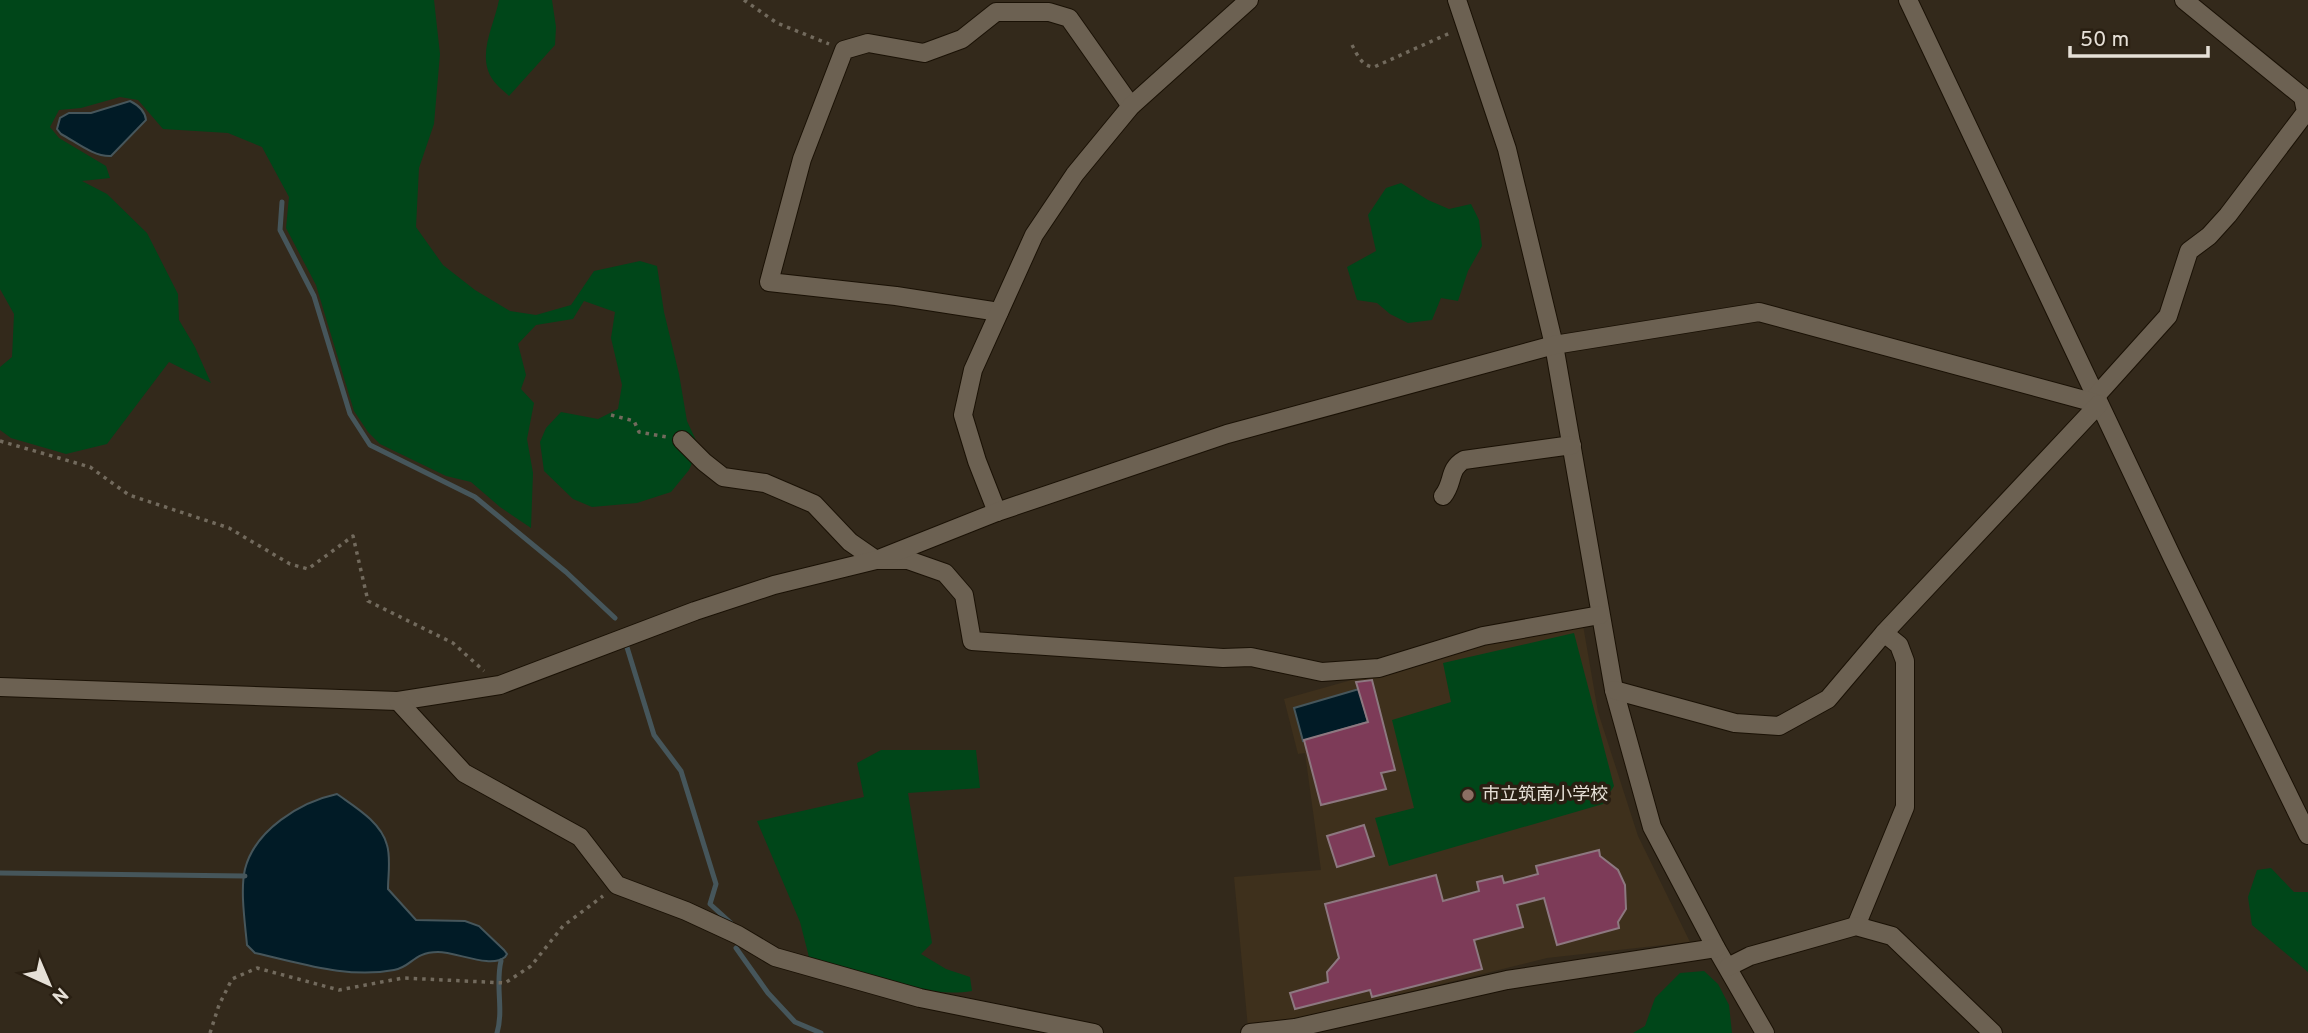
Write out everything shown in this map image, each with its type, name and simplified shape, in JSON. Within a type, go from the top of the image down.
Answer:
[{"type":"street","points":[[997,512],[963,415],[973,370],[1034,235],[1074,174],[1131,106],[1249,0]]},
{"type":"street","points":[[1457,0],[1507,149],[1554,345],[1614,690],[1652,827],[1765,1033]]},
{"type":"street","points":[[1908,0],[2097,400],[2308,835]]},
{"type":"street","points":[[1614,690],[1735,723],[1779,726],[1828,699],[2097,400],[2168,316],[2189,251],[2209,236],[2228,215],[2306,112],[2303,97],[2183,0]]},
{"type":"street","points":[[999,312],[896,296],[769,282],[802,159],[844,50],[868,43],[924,52],[962,39],[996,12],[1049,12],[1069,18],[1131,106]]},
{"type":"street","points":[[0,687],[398,701],[500,685],[695,611],[774,585],[876,560],[997,512],[1227,434],[1554,345],[1759,312],[2097,400]]},
{"type":"street","points":[[682,440],[723,477],[765,483],[814,504],[850,542],[876,560],[908,560],[945,573],[964,595],[972,641],[1223,658],[1251,657],[1322,672],[1379,668],[1483,636],[1600,615]]},
{"type":"street","points":[[1443,496],[1450,488],[1452,471],[1456,464],[1464,460],[1572,445]]},
{"type":"street","points":[[1856,926],[1905,807],[1905,661],[1899,645],[1884,634]]},
{"type":"street","points":[[398,701],[464,773],[580,837],[617,886],[686,911],[738,934],[775,957],[920,998],[1094,1033]]},
{"type":"street","points":[[1728,967],[1750,956],[1856,926],[1892,936],[1993,1033]]},
{"type":"street","points":[[1250,1033],[1296,1030],[1507,980],[1716,948]]},
{"type":"path","points":[[744,0],[777,23],[844,50]]},
{"type":"path","points":[[1352,45],[1363,63],[1374,67],[1456,31]]},
{"type":"path","points":[[611,415],[634,421],[639,432],[682,440]]},
{"type":"path","points":[[0,441],[90,467],[129,495],[229,528],[290,564],[308,569],[353,536],[368,601],[453,643],[500,685]]},
{"type":"path","points":[[210,1033],[219,1005],[232,979],[257,968],[339,990],[403,978],[505,984],[531,966],[563,926],[617,886]]},
{"type":"shaded area","name":"市立筑南小学校","points":[[1583,625],[1598,712],[1638,836],[1690,942],[1547,958],[1303,1018],[1248,1028],[1234,877],[1321,870],[1305,753],[1298,754],[1284,699],[1508,636]]},
{"type":"green space","points":[[0,0],[434,0],[440,54],[434,124],[419,168],[416,227],[443,265],[475,290],[510,311],[536,315],[571,305],[594,271],[640,261],[657,266],[687,421],[699,447],[689,470],[671,492],[637,503],[592,507],[573,499],[544,471],[540,442],[546,428],[561,412],[598,419],[618,409],[622,385],[611,338],[615,312],[584,301],[573,319],[536,325],[518,344],[526,375],[521,389],[534,403],[527,439],[533,473],[531,528],[500,507],[471,482],[446,476],[380,444],[354,411],[316,285],[286,228],[289,197],[262,147],[228,133],[163,129],[138,100],[120,97],[81,108],[59,110],[50,127],[59,138],[106,166],[110,178],[82,181],[107,194],[147,233],[178,294],[179,320],[211,383],[169,362],[107,444],[66,454],[11,438],[0,430],[0,367],[12,357],[14,314],[0,289]]},
{"type":"green space","points":[[499,0],[552,0],[556,27],[555,45],[509,96],[493,80],[486,61],[488,41]]},
{"type":"green space","points":[[1401,183],[1449,209],[1471,204],[1479,220],[1482,246],[1468,271],[1458,301],[1441,298],[1432,320],[1408,323],[1390,314],[1377,303],[1357,300],[1347,267],[1376,251],[1368,215],[1386,188]]},
{"type":"green space","points":[[1574,633],[1614,786],[1603,804],[1389,866],[1375,818],[1414,808],[1392,720],[1451,702],[1443,663]]},
{"type":"green space","points":[[881,750],[976,750],[980,788],[908,793],[932,943],[921,954],[946,969],[970,977],[972,991],[911,988],[809,957],[800,922],[757,821],[864,797],[857,763]]},
{"type":"green space","points":[[2271,868],[2294,892],[2308,892],[2308,972],[2252,925],[2248,897],[2257,870]]},
{"type":"green space","points":[[1704,971],[1718,984],[1729,1005],[1732,1033],[1633,1033],[1645,1026],[1655,998],[1680,973]]},
{"type":"water","points":[[130,101],[141,108],[146,120],[111,156],[92,152],[57,129],[60,118],[69,113],[91,113]]},
{"type":"water","points":[[1359,689],[1368,722],[1303,741],[1294,708]]},
{"type":"water","points":[[337,794],[379,829],[388,850],[388,889],[416,920],[465,921],[479,926],[504,950],[507,954],[505,957],[491,961],[438,952],[423,954],[394,970],[359,973],[324,969],[255,953],[247,945],[243,907],[245,869],[250,855],[258,842],[281,820],[308,804]]},
{"type":"building","points":[[1372,680],[1395,770],[1381,773],[1386,789],[1321,805],[1304,740],[1368,722],[1356,682]]},
{"type":"building","points":[[1364,825],[1374,856],[1337,867],[1327,836]]},
{"type":"building","points":[[1599,850],[1600,856],[1618,870],[1625,885],[1626,909],[1618,922],[1619,928],[1557,945],[1544,898],[1517,905],[1523,927],[1474,940],[1482,969],[1372,997],[1370,990],[1295,1009],[1290,993],[1328,982],[1327,972],[1339,958],[1325,904],[1436,875],[1443,901],[1479,891],[1477,882],[1502,876],[1504,883],[1538,874],[1536,866]]},
{"type":"waterway","points":[[282,202],[280,230],[314,296],[350,414],[370,445],[475,497],[566,572],[615,618]]},
{"type":"waterway","points":[[626,644],[654,735],[681,771],[716,884],[710,904],[732,924]]},
{"type":"waterway","points":[[0,873],[245,876]]},
{"type":"waterway","points":[[736,948],[768,993],[795,1022],[821,1033]]},
{"type":"waterway","points":[[497,1033],[501,961]]},
{"type":"place","name":"市立筑南小学校","points":[[1468,795]]}]
